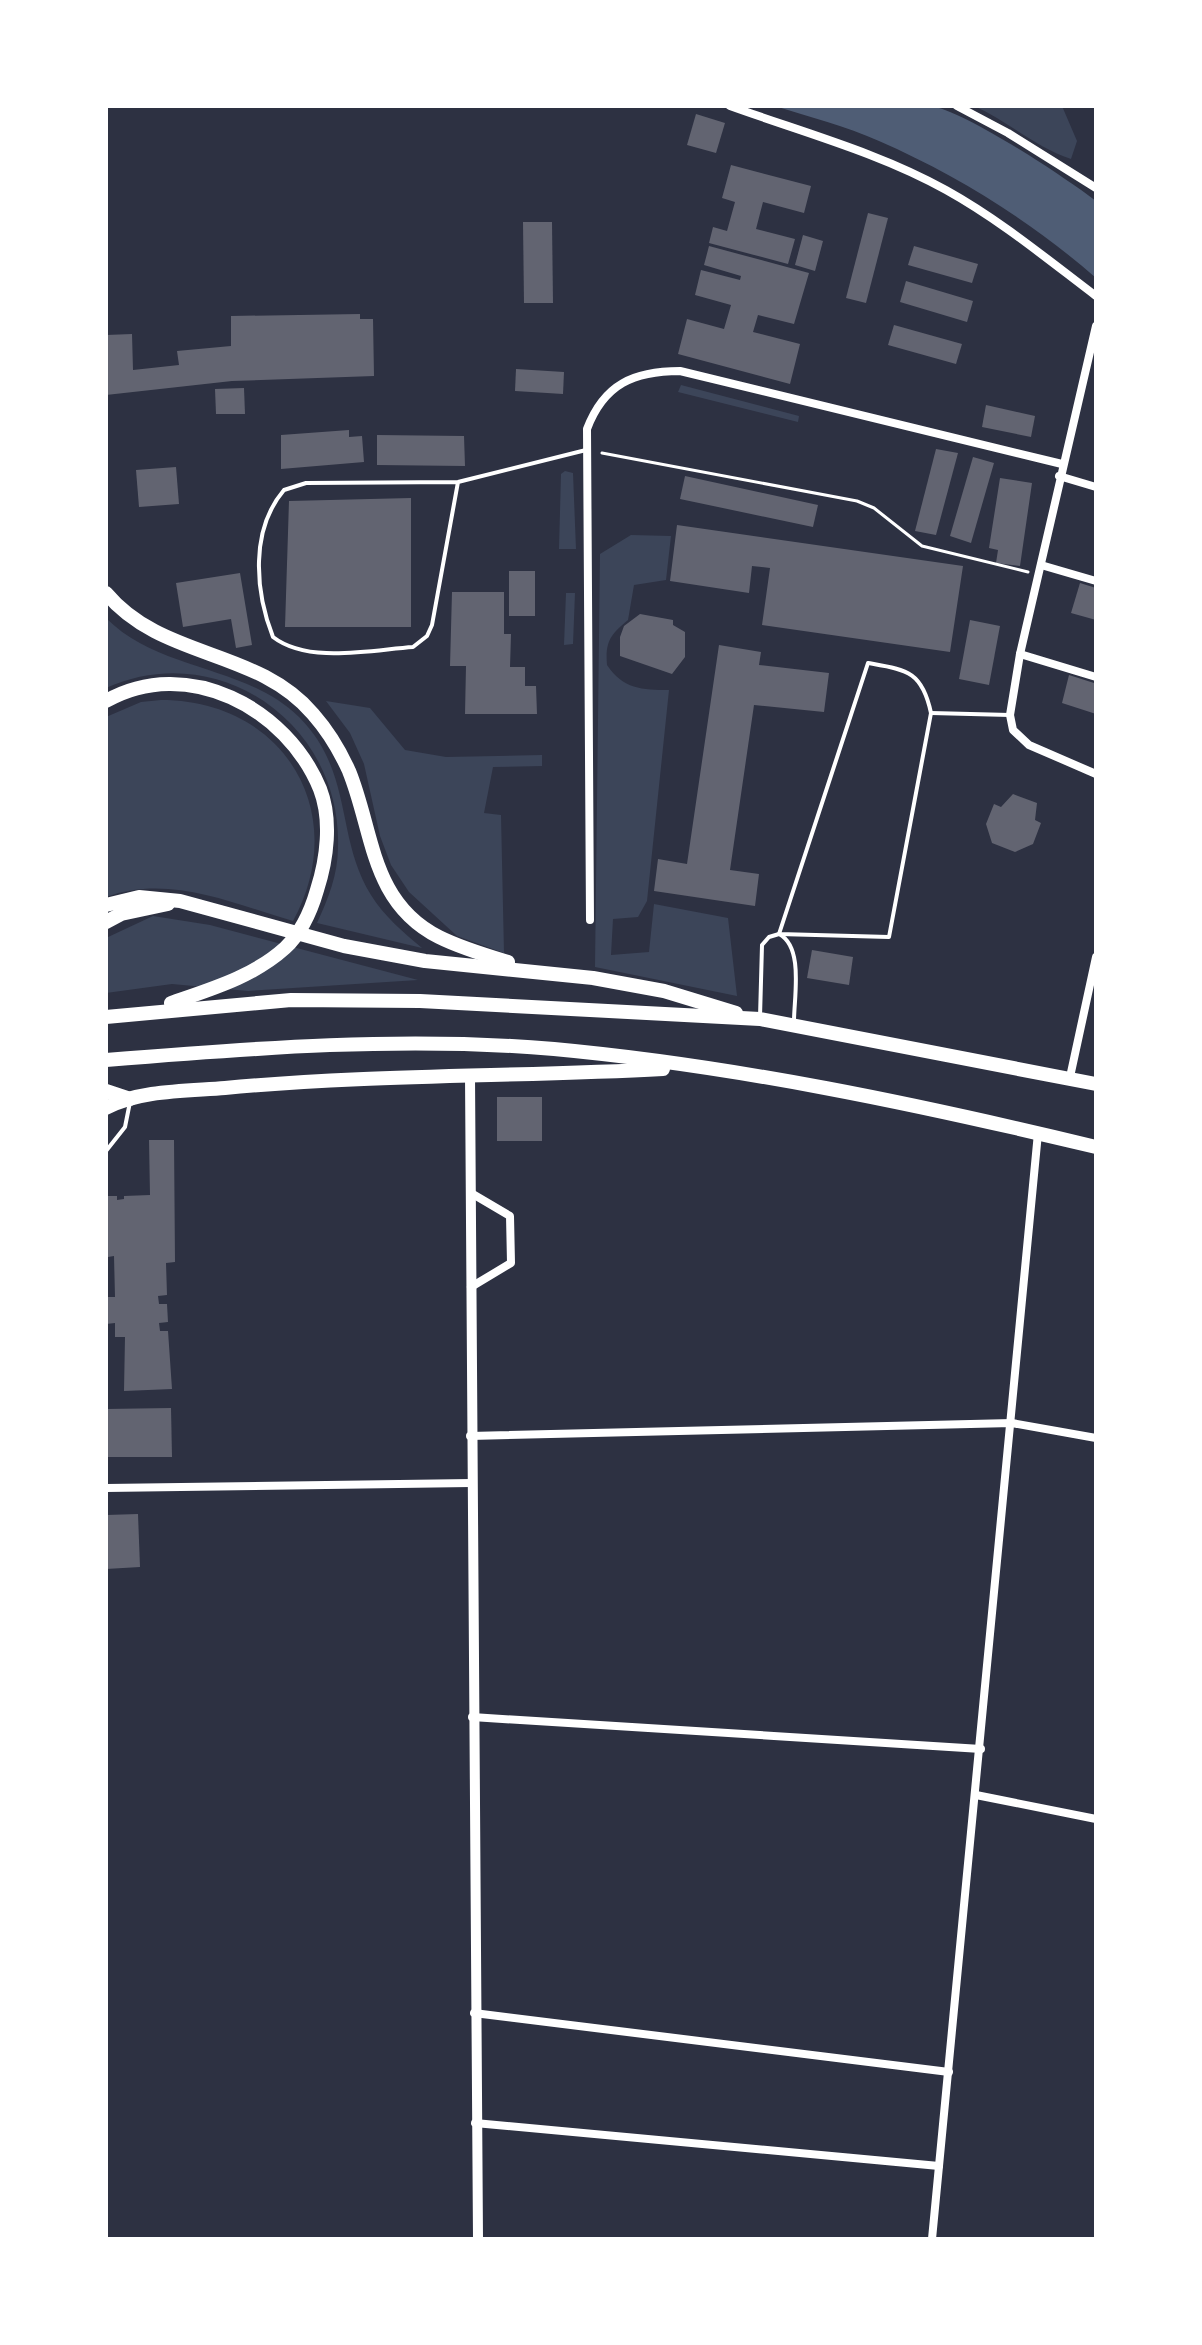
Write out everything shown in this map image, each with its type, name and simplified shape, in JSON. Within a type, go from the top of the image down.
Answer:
[{"type":"highway","points":[[106,593],[141,626],[166,640],[251,668],[289,692],[312,712],[331,738],[349,772],[370,852],[383,881],[405,910],[437,937],[531,970]]},
{"type":"highway","points":[[106,701],[128,690],[150,686],[199,686],[236,699],[271,721],[291,739],[321,791],[326,829],[322,875],[304,924],[287,947],[254,971],[150,1011]]},
{"type":"highway","points":[[106,905],[139,897],[180,901],[387,954],[531,970],[664,991],[760,1019]]},
{"type":"highway","points":[[106,922],[121,914],[180,901]]},
{"type":"highway","points":[[106,1017],[291,1000],[420,1001],[760,1019],[1096,1084]]},
{"type":"highway","points":[[106,1060],[247,1048],[367,1045],[553,1049],[704,1067],[881,1097],[1096,1147]]},
{"type":"highway","points":[[106,1108],[130,1099],[351,1078],[704,1067]]},
{"type":"highway","points":[[106,1091],[130,1099]]},
{"type":"street","points":[[730,106],[902,168],[945,189],[998,221],[1096,296]]},
{"type":"street","points":[[957,106],[1008,133],[1096,188]]},
{"type":"street","points":[[1096,326],[1059,476],[1020,654],[1010,715],[1013,730],[1041,753],[1096,774]]},
{"type":"street","points":[[590,920],[586,450],[587,429],[593,414],[611,388],[626,378],[658,371],[680,371],[1062,464]]},
{"type":"street","points":[[1059,476],[1096,487]]},
{"type":"street","points":[[1040,570],[1096,581]]},
{"type":"street","points":[[1020,654],[1096,677]]},
{"type":"street","points":[[1070,1077],[1096,957]]},
{"type":"street","points":[[470,1076],[470,1436],[478,2239]]},
{"type":"street","points":[[932,2239],[1038,1133]]},
{"type":"street","points":[[471,1193],[510,1216],[511,1263],[471,1287]]},
{"type":"street","points":[[470,1436],[1012,1423],[1096,1438]]},
{"type":"street","points":[[106,1488],[471,1483]]},
{"type":"street","points":[[472,1717],[981,1749]]},
{"type":"street","points":[[976,1795],[1096,1819]]},
{"type":"street","points":[[474,2013],[949,2072]]},
{"type":"street","points":[[475,2123],[939,2166]]},
{"type":"lane","points":[[458,482],[432,625],[420,643],[413,647],[326,652],[295,649],[273,637],[261,596],[260,546],[262,530],[284,490],[306,483],[458,482],[586,450]]},
{"type":"lane","points":[[760,1019],[762,945],[769,937],[779,934],[889,937],[931,713],[922,683],[911,673],[868,663],[779,934]]},
{"type":"lane","points":[[931,713],[1010,715]]},
{"type":"lane","points":[[779,934],[787,938],[794,954],[794,1024]]},
{"type":"lane","points":[[106,1151],[125,1127],[130,1099]]},
{"type":"path","points":[[586,450],[857,501],[874,508],[931,550],[1040,570]]},
{"type":"shaded area","points":[[911,104],[946,110],[966,119],[1039,162],[1096,201],[1096,278],[1020,219],[937,169],[841,126],[775,106]]},
{"type":"shaded area","points":[[974,106],[1062,106],[1077,141],[1071,159],[1045,148]]},
{"type":"shaded area","points":[[681,385],[799,416],[798,422],[678,392]]},
{"type":"shaded area","points":[[565,471],[573,473],[576,549],[559,549],[561,474]]},
{"type":"shaded area","points":[[631,535],[671,536],[666,580],[634,585],[628,620],[613,634],[608,644],[607,665],[620,679],[634,686],[669,690],[647,901],[638,917],[613,919],[611,955],[649,952],[654,904],[728,918],[737,996],[595,967],[600,554]]},
{"type":"shaded area","points":[[566,593],[575,593],[573,644],[564,645]]},
{"type":"shaded area","points":[[106,618],[151,649],[253,687],[299,717],[328,760],[352,850],[371,895],[388,917],[422,948],[317,923],[336,867],[338,847],[334,803],[319,764],[296,730],[266,703],[230,684],[190,674],[149,675],[106,688]]},
{"type":"shaded area","points":[[161,700],[204,705],[242,719],[272,741],[295,770],[310,804],[315,841],[309,880],[293,921],[223,899],[177,890],[130,891],[106,897],[106,717],[141,702]]},
{"type":"shaded area","points":[[326,701],[370,708],[405,750],[446,757],[542,755],[542,766],[493,767],[484,813],[501,815],[504,953],[457,936],[409,892],[391,865],[380,836],[364,764],[350,733]]},
{"type":"shaded area","points":[[153,916],[210,925],[418,980],[248,991],[172,984],[106,993],[106,938]]},
{"type":"building","points":[[696,114],[725,123],[716,153],[687,145]]},
{"type":"building","points":[[731,165],[811,186],[804,213],[763,202],[756,229],[795,239],[788,264],[709,243],[713,227],[727,231],[735,202],[722,198]]},
{"type":"building","points":[[868,213],[888,218],[866,303],[846,298]]},
{"type":"building","points":[[523,222],[552,222],[553,303],[524,303]]},
{"type":"building","points":[[803,235],[823,241],[815,271],[795,265]]},
{"type":"building","points":[[709,246],[809,273],[794,324],[758,315],[753,332],[800,344],[790,384],[678,354],[687,319],[724,329],[731,305],[695,295],[701,270],[740,280],[741,276],[704,265]]},
{"type":"building","points":[[914,246],[978,264],[972,283],[908,265]]},
{"type":"building","points":[[906,281],[973,301],[967,322],[900,302]]},
{"type":"building","points":[[360,314],[360,319],[373,319],[374,376],[232,381],[106,395],[106,335],[132,334],[133,370],[179,365],[177,351],[231,346],[231,316]]},
{"type":"building","points":[[894,325],[962,344],[956,364],[888,345]]},
{"type":"building","points":[[516,369],[564,372],[563,394],[515,391]]},
{"type":"building","points":[[244,388],[245,414],[216,414],[215,389]]},
{"type":"building","points":[[986,405],[1035,416],[1031,437],[982,427]]},
{"type":"building","points":[[349,430],[349,437],[362,436],[364,462],[281,469],[281,435]]},
{"type":"building","points":[[377,435],[464,436],[465,466],[377,465]]},
{"type":"building","points":[[936,449],[958,453],[936,535],[915,531]]},
{"type":"building","points":[[973,457],[994,463],[971,543],[950,536]]},
{"type":"building","points":[[176,467],[179,504],[139,507],[136,470]]},
{"type":"building","points":[[685,476],[818,505],[813,527],[680,499]]},
{"type":"building","points":[[1000,478],[1032,483],[1020,566],[996,563],[998,550],[989,548]]},
{"type":"building","points":[[411,498],[411,627],[285,627],[289,501]]},
{"type":"building","points":[[677,525],[963,566],[950,652],[762,625],[770,568],[752,566],[749,593],[670,581]]},
{"type":"building","points":[[509,571],[535,571],[535,616],[509,616]]},
{"type":"building","points":[[240,573],[252,645],[236,648],[231,619],[183,627],[176,583]]},
{"type":"building","points":[[1080,583],[1096,588],[1096,620],[1071,613]]},
{"type":"building","points":[[452,592],[504,592],[504,634],[511,634],[510,667],[525,667],[525,686],[536,686],[537,714],[465,714],[466,666],[450,666]]},
{"type":"building","points":[[640,614],[673,620],[673,625],[685,632],[685,657],[672,674],[620,656],[620,637],[624,626]]},
{"type":"building","points":[[970,620],[1000,626],[989,685],[959,679]]},
{"type":"building","points":[[719,645],[761,652],[759,665],[829,673],[824,712],[754,705],[730,870],[759,874],[755,906],[654,891],[658,859],[687,864]]},
{"type":"building","points":[[1069,675],[1094,683],[1096,714],[1062,703]]},
{"type":"building","points":[[1013,794],[1037,803],[1035,820],[1041,823],[1033,844],[1015,852],[992,843],[986,824],[994,804],[1001,807]]},
{"type":"building","points":[[812,950],[853,957],[849,985],[807,978]]},
{"type":"building","points":[[497,1097],[542,1097],[542,1141],[497,1141]]},
{"type":"building","points":[[149,1140],[174,1140],[175,1262],[166,1263],[167,1295],[158,1296],[159,1304],[167,1304],[168,1322],[159,1323],[160,1331],[168,1331],[172,1389],[124,1391],[125,1337],[115,1337],[115,1323],[106,1324],[106,1297],[115,1297],[114,1256],[108,1257],[106,1196],[117,1196],[117,1200],[124,1199],[124,1196],[150,1195]]},
{"type":"building","points":[[171,1408],[172,1457],[106,1457],[106,1409]]},
{"type":"building","points":[[138,1514],[140,1567],[106,1569],[106,1515]]}]
